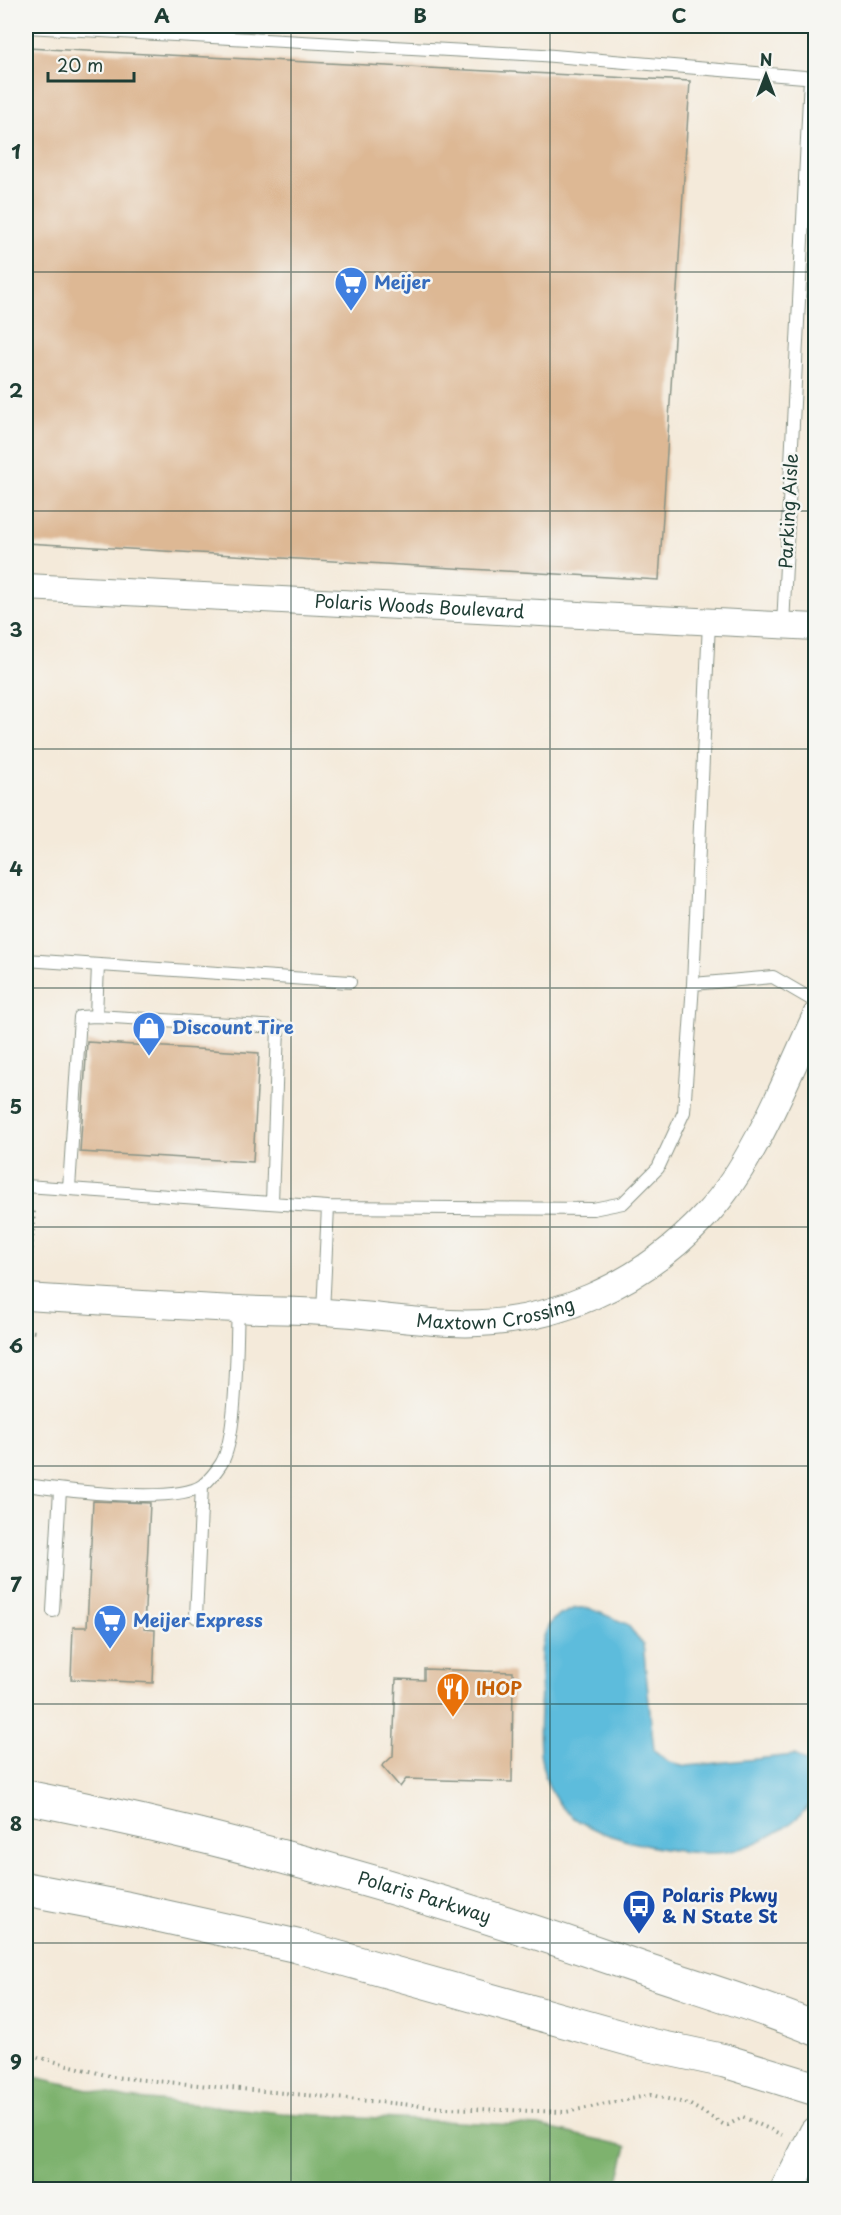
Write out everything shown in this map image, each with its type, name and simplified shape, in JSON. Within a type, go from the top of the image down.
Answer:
[{"type":"main road","name":"Polaris Parkway","points":[[26,1797],[117,1815],[239,1844],[519,1925],[816,2029]]},
{"type":"main road","points":[[26,1889],[126,1908],[297,1946],[650,2045],[725,2061],[816,2089]]},
{"type":"main road","points":[[787,2190],[812,2140]]},
{"type":"street","name":"Polaris Woods Boulevard","points":[[26,587],[816,627]]},
{"type":"street","name":"Maxtown Crossing","points":[[28,1285],[238,1309],[322,1312],[453,1323],[504,1320],[549,1312],[595,1297],[640,1272],[673,1246],[708,1212],[761,1133],[816,1015]]},
{"type":"lane","points":[[26,27],[542,55],[813,78]]},
{"type":"lane","name":"Parking Aisle","points":[[783,626],[813,78]]},
{"type":"lane","points":[[26,1186],[328,1207],[593,1209],[623,1203],[658,1168],[684,1112],[693,984],[708,622]]},
{"type":"lane","points":[[26,960],[350,982]]},
{"type":"lane","points":[[96,1016],[98,965]]},
{"type":"lane","points":[[693,984],[773,977],[816,1002]]},
{"type":"lane","points":[[69,1188],[80,1017],[96,1016],[278,1027],[272,1202]]},
{"type":"lane","points":[[322,1312],[328,1207]]},
{"type":"lane","points":[[26,1485],[130,1496],[183,1491],[202,1486],[222,1463],[232,1422],[238,1309]]},
{"type":"lane","points":[[196,1617],[202,1486]]},
{"type":"lane","points":[[53,1611],[60,1490]]},
{"type":"path","points":[[28,1285],[34,1210]]},
{"type":"path","points":[[27,1331],[36,1332]]},
{"type":"path","points":[[26,2054],[113,2077],[444,2108],[566,2112],[651,2095],[688,2103],[723,2124],[728,2125],[743,2117],[812,2140]]},
{"type":"green space","points":[[26,2075],[128,2098],[282,2113],[539,2126],[627,2146],[616,2189],[26,2189]]},
{"type":"water","points":[[575,1608],[589,1608],[627,1624],[643,1644],[654,1750],[669,1762],[687,1766],[795,1755],[808,1763],[813,1781],[812,1799],[804,1811],[784,1828],[756,1843],[734,1851],[708,1853],[662,1849],[637,1844],[613,1837],[573,1817],[560,1805],[546,1779],[539,1735],[541,1654],[544,1636],[554,1619]]},
{"type":"building","name":"Meijer","points":[[26,48],[690,81],[659,580],[26,543]]},
{"type":"building","points":[[87,1042],[259,1053],[253,1162],[80,1152]]},
{"type":"building","points":[[93,1501],[150,1503],[144,1629],[155,1630],[153,1683],[71,1679],[73,1627],[87,1627]]},
{"type":"building","name":"IHOP","points":[[424,1669],[513,1672],[512,1782],[406,1779],[400,1787],[382,1766],[393,1756],[396,1679],[424,1680]]},
{"type":"place","name":"Meijer","points":[[351,312]]},
{"type":"place","name":"Discount Tire","points":[[149,1057]]},
{"type":"place","name":"Meijer Express","points":[[110,1650]]},
{"type":"place","name":"IHOP","points":[[453,1718]]},
{"type":"place","name":"Polaris Pkwy & N State St","points":[[639,1935]]}]
